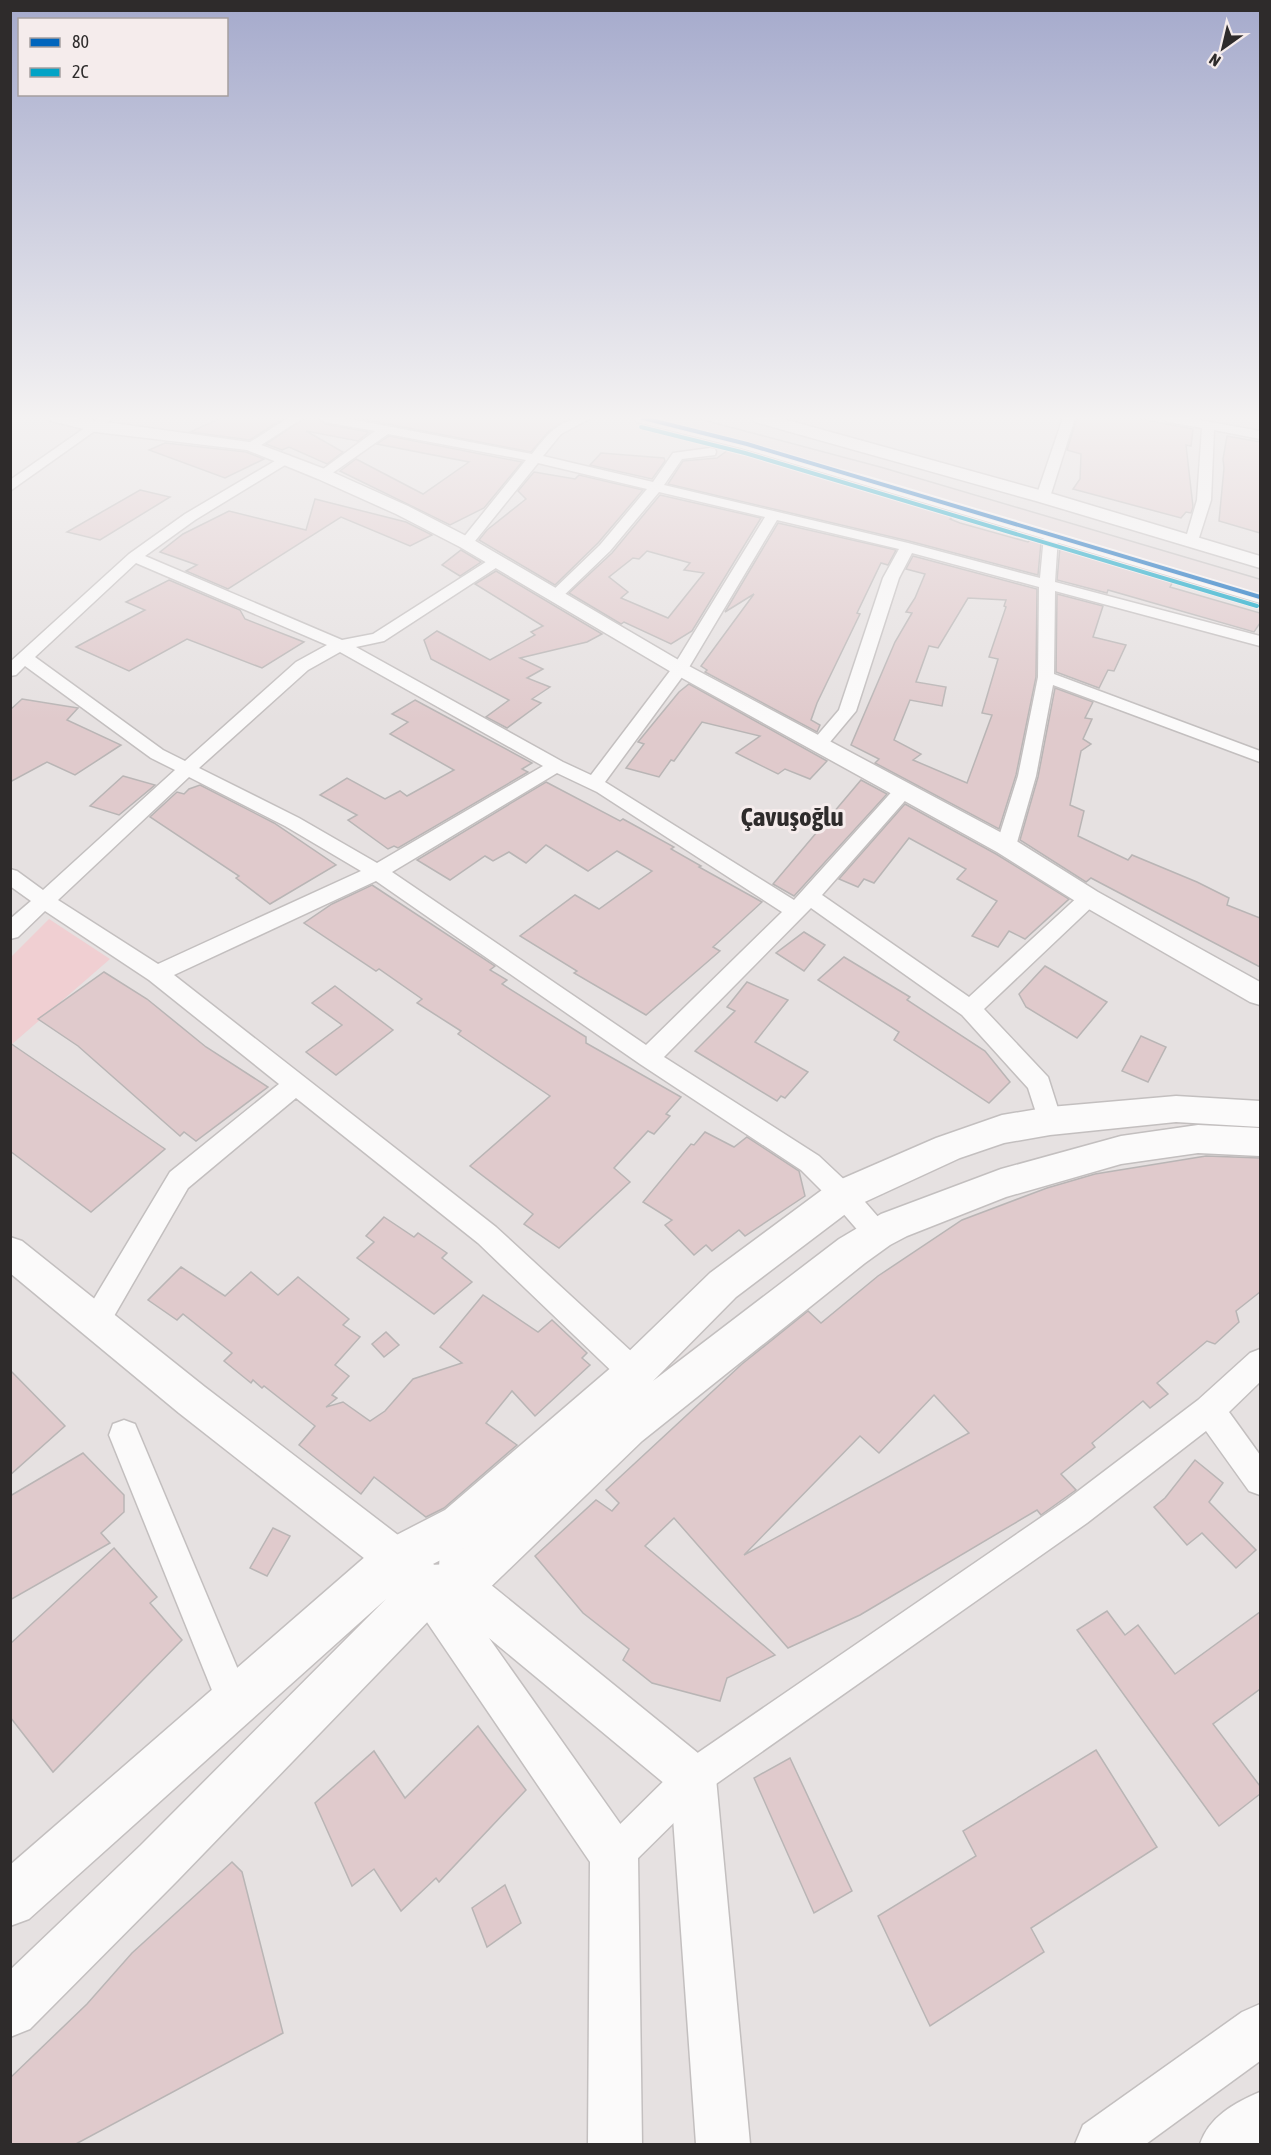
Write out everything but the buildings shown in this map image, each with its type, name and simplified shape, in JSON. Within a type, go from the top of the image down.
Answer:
[{"type":"highway","points":[[1028,519],[1260,587]]},
{"type":"highway","points":[[1075,519],[1260,573]]},
{"type":"main road","points":[[992,519],[1260,595]]},
{"type":"main road","points":[[1114,519],[1260,562]]},
{"type":"main road","points":[[1236,580],[1260,595]]},
{"type":"main road","points":[[10,2009],[167,1854],[428,1578],[461,1527],[634,1373],[723,1285],[843,1195],[948,1148],[1002,1129],[1050,1120],[1176,1108],[1260,1114]]},
{"type":"main road","points":[[10,1900],[234,1703],[428,1578],[877,1234],[1001,1184],[1121,1150],[1198,1139],[1260,1142]]},
{"type":"street","points":[[188,519],[134,557],[18,664],[157,754],[292,822],[377,872],[648,1058],[810,1163],[843,1195],[877,1234]]},
{"type":"street","points":[[419,519],[466,543],[680,669],[1006,846],[1089,898],[1260,995]]},
{"type":"street","points":[[466,543],[486,519]]},
{"type":"street","points":[[555,597],[589,567],[630,519]]},
{"type":"street","points":[[594,784],[680,669],[771,519]]},
{"type":"street","points":[[788,519],[1047,583],[1260,640]]},
{"type":"street","points":[[1192,542],[1198,519]]},
{"type":"street","points":[[1006,846],[1027,776],[1046,677],[1047,583],[1051,536]]},
{"type":"street","points":[[819,744],[847,711],[891,578],[908,548]]},
{"type":"street","points":[[134,557],[340,645],[556,766],[594,784],[803,904],[970,1009],[1039,1084],[1050,1120]]},
{"type":"street","points":[[10,932],[302,666],[340,645],[378,638],[497,561]]},
{"type":"street","points":[[1046,677],[1260,757]]},
{"type":"street","points":[[157,974],[377,872],[556,766]]},
{"type":"street","points":[[648,1058],[803,904],[904,790]]},
{"type":"street","points":[[10,876],[157,974],[487,1235],[634,1373]]},
{"type":"street","points":[[970,1009],[1089,898]]},
{"type":"street","points":[[96,1321],[179,1180],[296,1084]]},
{"type":"street","points":[[10,1252],[192,1400],[693,1778],[723,2145]]},
{"type":"street","points":[[614,1856],[693,1778],[1076,1512],[1209,1410],[1260,1363]]},
{"type":"street","points":[[1209,1410],[1260,1480]]},
{"type":"street","points":[[124,1435],[234,1703]]},
{"type":"street","points":[[428,1578],[461,1527]]},
{"type":"street","points":[[428,1578],[614,1856],[615,2145]]},
{"type":"street","points":[[1102,2145],[1260,2030]]},
{"type":"street","points":[[1227,2145],[1260,2119]]},
{"type":"shaded area","points":[[49,919],[110,959],[11,1045],[10,958]]},
{"type":"transit line","name":"2C","points":[[964,519],[1257,606]]},
{"type":"transit line","name":"80","points":[[997,519],[1260,597]]},
{"type":"district","name":"Çavuşoğlu","points":[[792,816]]}]
